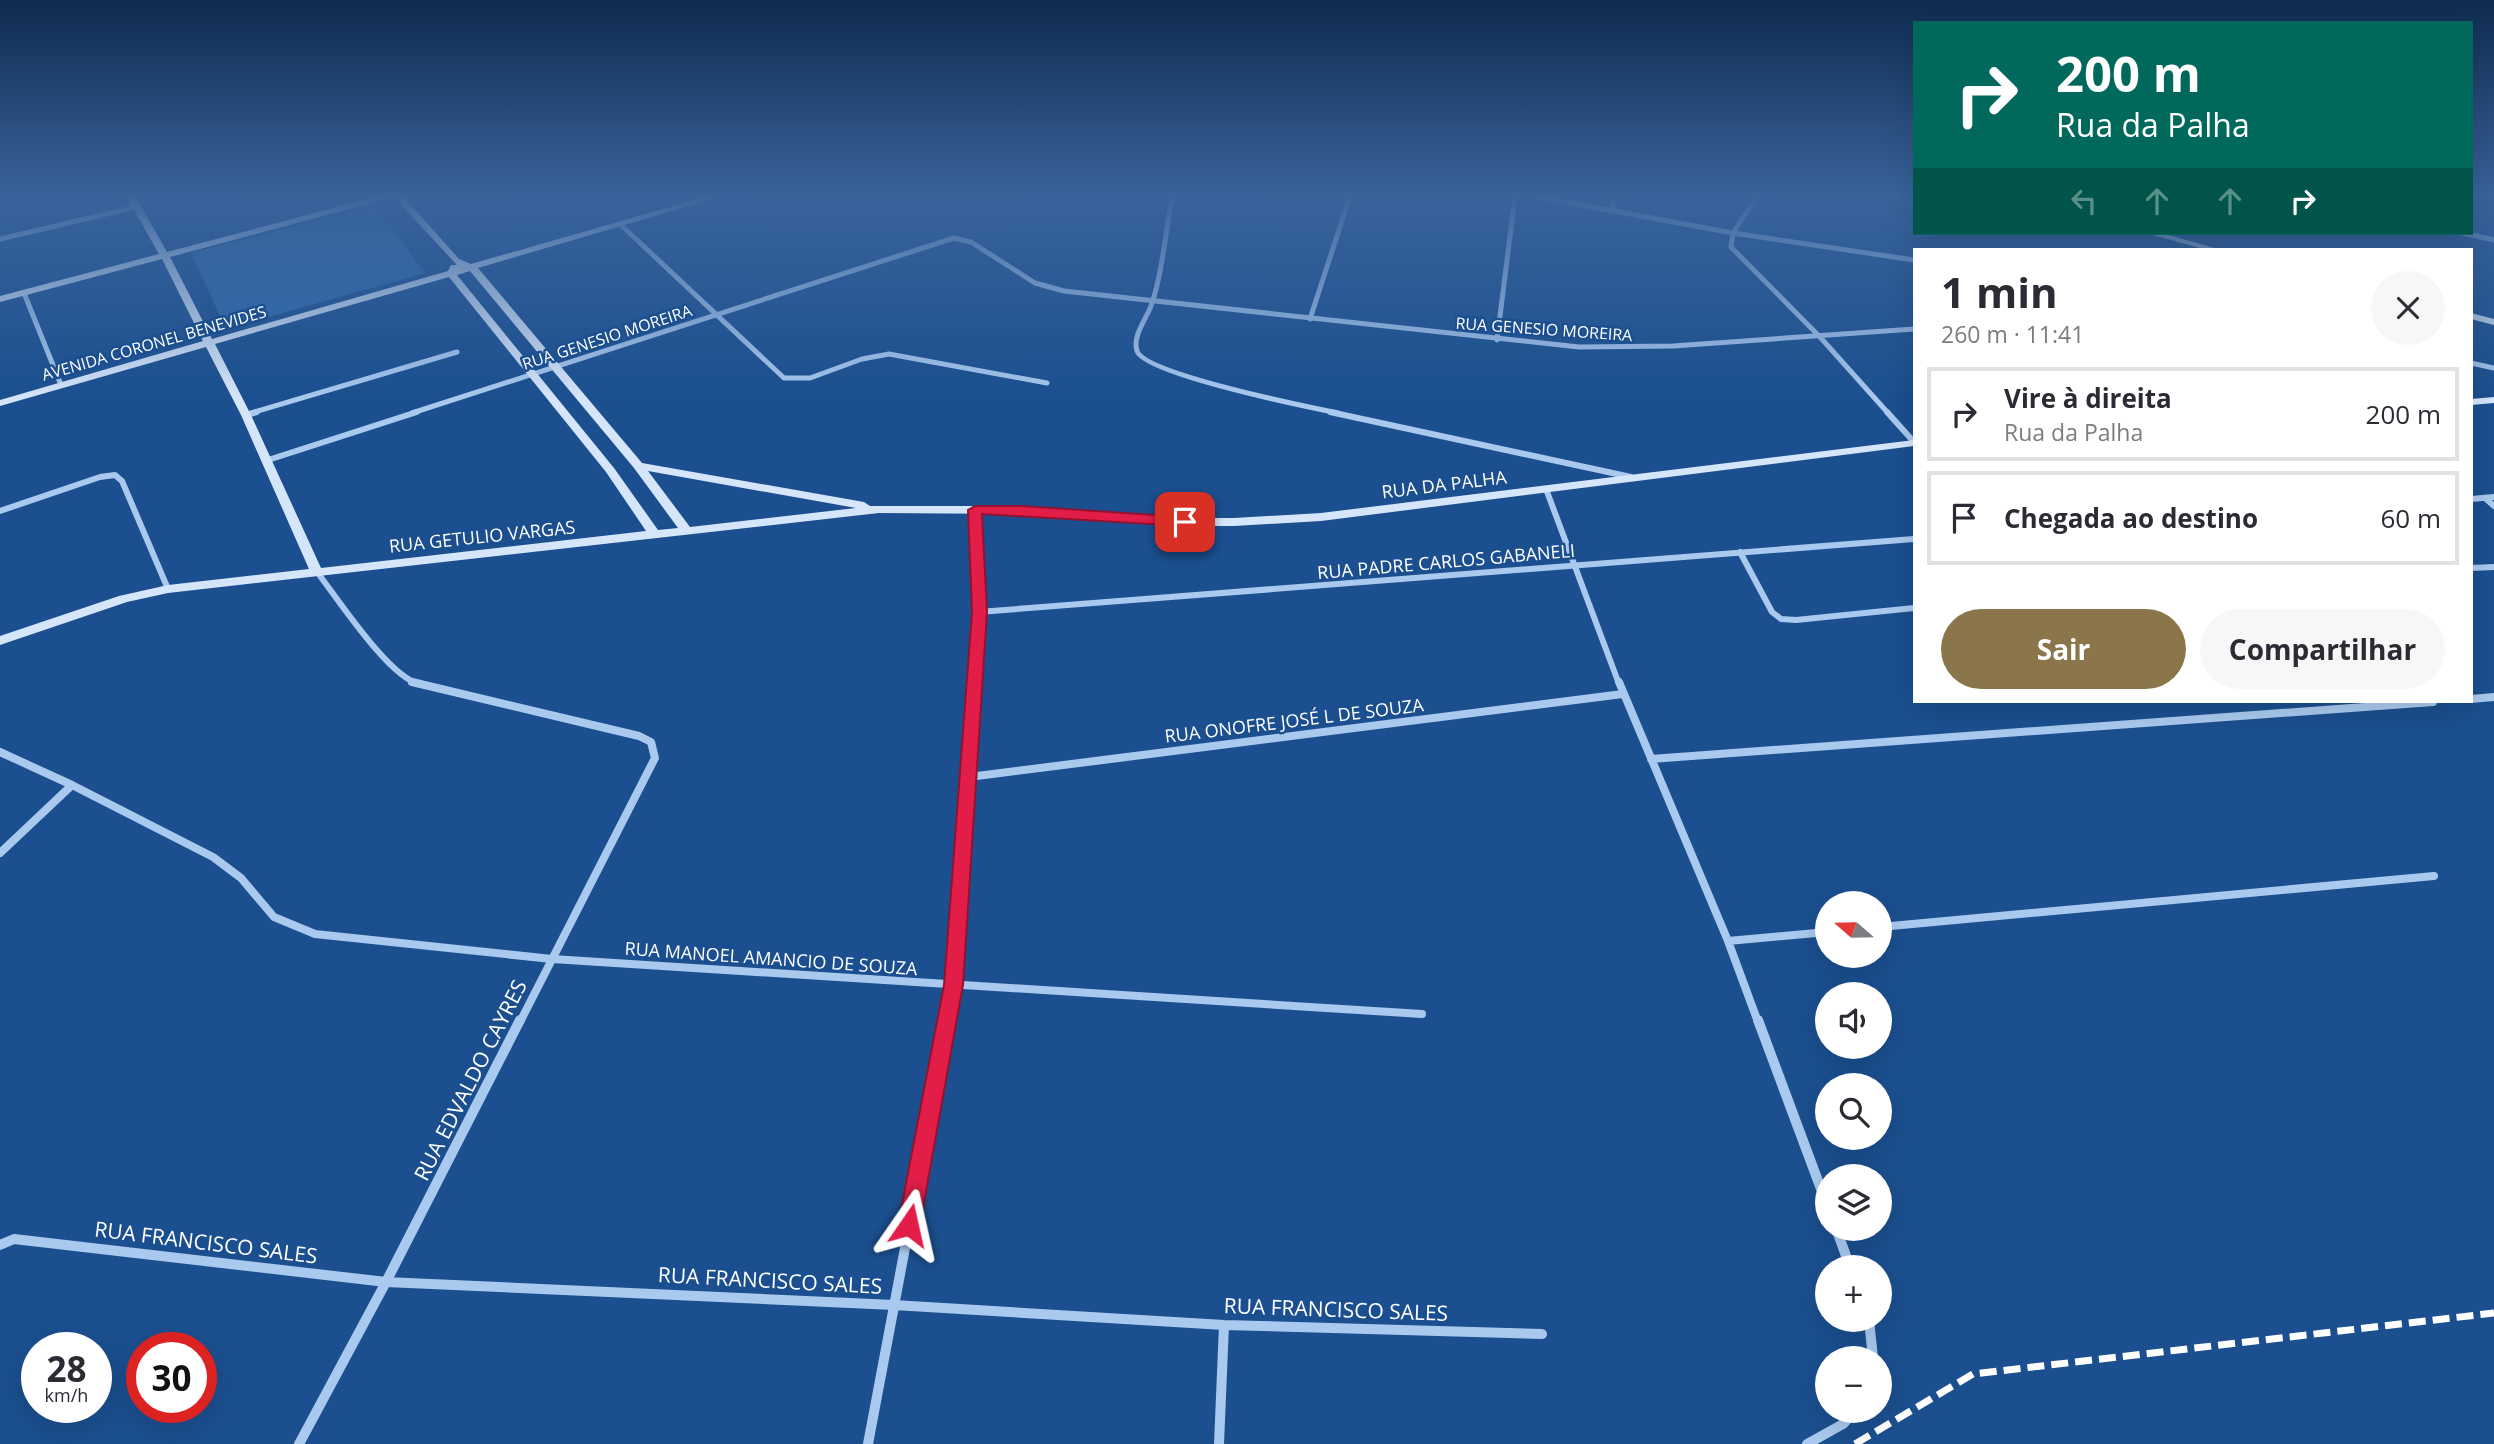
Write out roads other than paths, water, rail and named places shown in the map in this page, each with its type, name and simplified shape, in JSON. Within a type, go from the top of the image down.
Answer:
[{"type":"street","points":[[0,299],[137,263]]},
{"type":"street","points":[[169,263],[246,415],[317,572]]},
{"type":"street","points":[[455,263],[452,275],[535,374],[610,470],[655,535]]},
{"type":"street","points":[[461,263],[472,269],[557,367],[687,531]]},
{"type":"street","name":"AVENIDA CORONEL BENEVIDES","points":[[0,403],[491,263]]},
{"type":"street","points":[[662,263],[783,378],[799,381],[873,356],[889,354],[1047,383]]},
{"type":"street","name":"RUA GENESIO MOREIRA","points":[[265,461],[874,263]]},
{"type":"street","name":"RUA GENESIO MOREIRA","points":[[1007,263],[1046,287],[1152,303],[1497,340],[1623,348],[1913,329]]},
{"type":"street","points":[[1159,263],[1152,303],[1136,340],[1137,352],[1144,360],[1178,375],[1327,411],[1632,477]]},
{"type":"street","points":[[1310,319],[1328,263]]},
{"type":"street","points":[[1497,340],[1507,263]]},
{"type":"street","points":[[1745,263],[1820,337],[1913,442]]},
{"type":"street","points":[[24,293],[61,385]]},
{"type":"street","points":[[2473,317],[2494,322]]},
{"type":"street","points":[[246,415],[457,352]]},
{"type":"street","points":[[2473,363],[2494,368]]},
{"type":"street","points":[[2473,402],[2494,400]]},
{"type":"street","name":"RUA DA PALHA","points":[[975,510],[1234,522],[1321,517],[1913,443]]},
{"type":"street","points":[[638,466],[879,509]]},
{"type":"street","points":[[0,511],[100,477],[115,475],[122,481],[168,589]]},
{"type":"street","points":[[1546,489],[1623,694],[1728,941],[1815,1173]]},
{"type":"street","points":[[2473,499],[2494,497]]},
{"type":"street","points":[[2485,498],[2494,506]]},
{"type":"street","name":"RUA GETULIO VARGAS","points":[[0,641],[124,599],[168,589],[879,509],[975,510]]},
{"type":"street","points":[[868,1444],[954,985],[979,612],[975,510]]},
{"type":"street","name":"RUA PADRE CARLOS GABANELI","points":[[979,612],[1913,539]]},
{"type":"street","points":[[1740,552],[1772,612],[1781,619],[1913,608]]},
{"type":"street","points":[[2473,568],[2494,567]]},
{"type":"street","name":"RUA EDVALDO CAYRES","points":[[299,1444],[386,1282],[655,758],[651,743],[639,736],[412,682],[387,662],[317,572]]},
{"type":"street","name":"RUA ONOFRE JOSÉ L DE SOUZA","points":[[969,777],[1623,694]]},
{"type":"street","points":[[2473,699],[2494,697]]},
{"type":"street","points":[[1651,759],[2418,703]]},
{"type":"street","name":"RUA MANOEL AMANCIO DE SOUZA","points":[[0,752],[72,785],[213,857],[241,878],[274,917],[315,934],[552,959],[1422,1014]]},
{"type":"street","points":[[0,853],[72,785]]},
{"type":"street","points":[[1892,926],[2434,876]]},
{"type":"street","points":[[1728,941],[1815,933]]},
{"type":"street","name":"RUA FRANCISCO SALES","points":[[0,1245],[14,1239],[386,1282],[894,1305],[1224,1325],[1542,1334]]},
{"type":"street","points":[[1219,1444],[1224,1325]]},
{"type":"street","points":[[1807,1444],[1844,1423]]},
{"type":"railway","points":[[1855,1444],[1973,1374],[2494,1313]]}]
